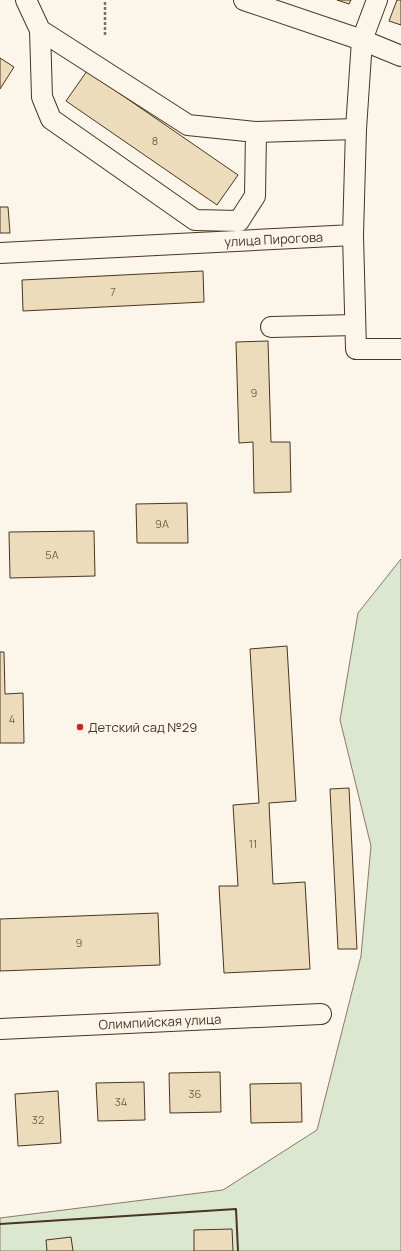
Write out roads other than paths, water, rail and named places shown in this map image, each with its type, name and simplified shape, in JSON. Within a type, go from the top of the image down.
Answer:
[{"type":"street","points":[[26,0],[40,30],[42,97],[51,119],[195,220],[239,221],[255,196],[256,132]]},
{"type":"street","points":[[244,0],[362,40],[401,56]]},
{"type":"street","points":[[377,0],[362,40],[356,129],[353,235],[356,349],[401,349]]},
{"type":"street","points":[[40,30],[188,125],[256,132],[356,129]]},
{"type":"street","name":"улица Пирогова","points":[[0,253],[353,235]]},
{"type":"street","points":[[271,327],[355,325]]},
{"type":"street","name":"Олимпийская улица","points":[[0,1029],[321,1014]]},
{"type":"place","name":"Детский сад №29","points":[[80,727]]}]
